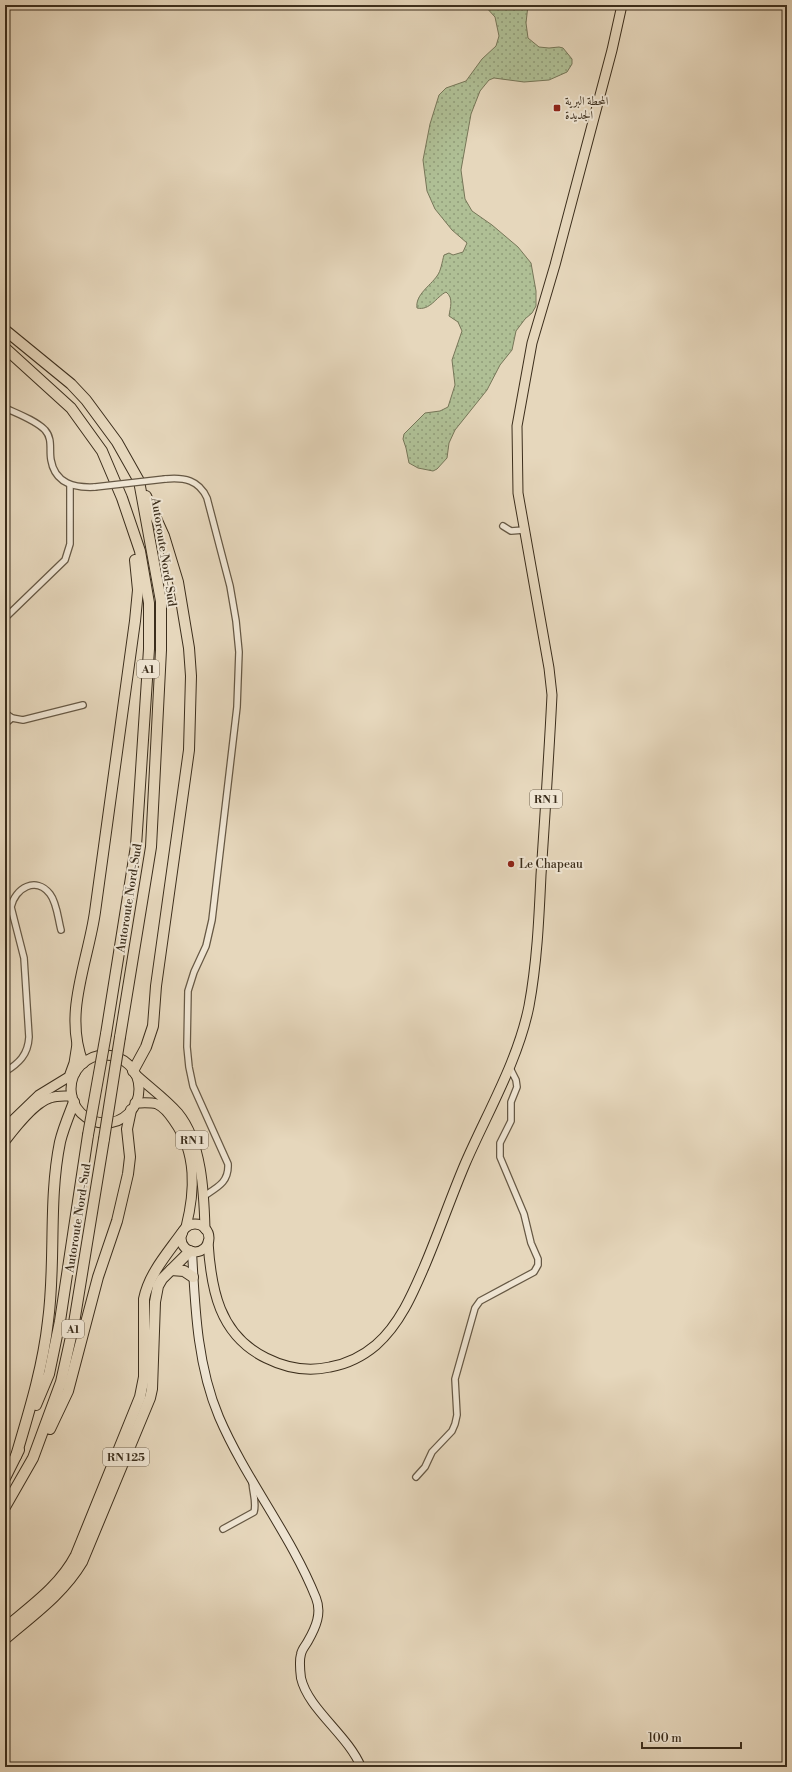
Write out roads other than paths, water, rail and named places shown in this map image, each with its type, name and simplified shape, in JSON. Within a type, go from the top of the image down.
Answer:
[{"type":"highway","name":"Autoroute Nord-Sud","points":[[5,330],[53,368],[86,400],[117,442],[139,481],[161,601],[161,650],[151,847],[73,1331],[61,1382],[33,1458],[5,1507]]},
{"type":"highway","name":"Autoroute Nord-Sud","points":[[5,348],[71,408],[102,451],[122,498],[141,558],[149,602],[149,649],[136,846],[106,1034],[88,1135],[60,1321],[49,1374],[16,1456],[5,1478]]},
{"type":"highway","points":[[134,1072],[146,1047],[153,1026],[156,986],[189,750],[191,676],[190,648],[178,582],[164,536],[139,481]]},
{"type":"highway","points":[[83,1063],[77,1042],[76,1002],[93,927],[138,590],[135,553],[122,498]]},
{"type":"highway","points":[[16,1456],[43,1356],[49,1320],[55,1194],[59,1150],[73,1099]]},
{"type":"highway","points":[[33,1458],[68,1391],[98,1277],[117,1221],[129,1170],[130,1158],[127,1129],[133,1107]]},
{"type":"highway","points":[[5,1628],[49,1591],[70,1567],[76,1556],[140,1397],[144,1377],[144,1299],[146,1290],[152,1274],[184,1230]]},
{"type":"highway","name":"RN 125","points":[[5,1639],[56,1596],[74,1576],[82,1562],[150,1398],[152,1389],[156,1293],[162,1278],[195,1251]]},
{"type":"highway","points":[[171,1270],[184,1271],[193,1277]]},
{"type":"main road","name":"RN 1","points":[[208,1242],[210,1269],[216,1300],[228,1325],[246,1345],[258,1354],[274,1362],[290,1367],[309,1370],[325,1369],[341,1365],[376,1346],[389,1332],[402,1314],[415,1288],[470,1152],[509,1066],[520,1036],[528,1007],[536,952],[552,695],[549,668],[518,493],[517,426],[532,343],[555,265],[618,30],[622,5]]},
{"type":"main road","points":[[5,1130],[11,1122],[40,1095],[71,1076],[83,1063],[100,1056],[113,1056],[124,1062],[134,1072],[138,1088],[133,1107],[121,1118],[103,1123],[85,1117],[73,1099],[71,1084],[71,1076],[77,1042]]},
{"type":"main road","name":"RN 1","points":[[134,1072],[172,1107],[183,1120],[190,1135],[198,1160],[204,1196],[206,1228]]},
{"type":"main road","points":[[5,1141],[14,1129],[45,1100],[56,1096],[73,1099]]},
{"type":"main road","name":"RN 1","points":[[133,1107],[151,1103],[162,1108],[177,1125],[187,1146],[192,1164],[192,1188],[191,1206],[184,1230]]},
{"type":"main road","points":[[196,1224],[206,1228],[209,1235],[208,1242],[195,1251],[182,1243],[184,1230],[196,1224]]},
{"type":"main road","name":"RN 1","points":[[195,1251],[210,1269]]},
{"type":"main road","points":[[195,1251],[193,1277],[202,1358],[207,1383],[219,1417],[252,1480],[302,1567],[317,1600],[319,1617],[313,1633],[301,1653],[299,1667],[306,1693],[356,1754],[361,1767]]},
{"type":"street","points":[[5,408],[27,418],[46,431],[49,437],[51,461],[62,480],[70,486],[82,488],[183,478],[191,480],[197,484],[204,490],[207,498],[230,586],[236,621],[238,652],[237,708],[211,925],[206,946],[194,972],[188,991],[187,1033],[189,1067],[199,1102],[228,1164],[228,1172],[224,1183],[204,1196]]},
{"type":"street","points":[[5,618],[65,560],[70,544],[70,486]]},
{"type":"street","points":[[503,526],[511,532],[524,530]]},
{"type":"street","points":[[5,713],[12,718],[23,720],[83,705]]},
{"type":"street","points":[[5,724],[12,718]]},
{"type":"street","points":[[5,1072],[19,1062],[24,1056],[27,1050],[29,1037],[24,958],[11,907],[16,893],[22,888],[36,886],[49,892],[53,898],[61,930]]},
{"type":"street","points":[[416,1477],[425,1467],[432,1452],[452,1431],[455,1424],[457,1415],[455,1379],[475,1308],[480,1302],[534,1272],[538,1265],[538,1259],[531,1243],[524,1214],[500,1157],[500,1143],[511,1121],[511,1102],[517,1087],[516,1080],[509,1066]]},
{"type":"street","points":[[223,1529],[254,1512],[256,1504],[252,1490],[252,1480]]},
{"type":"place","name":"المحطة البرية الجديدة","points":[[557,108]]},
{"type":"place","name":"Le Chapeau","points":[[511,864]]}]
